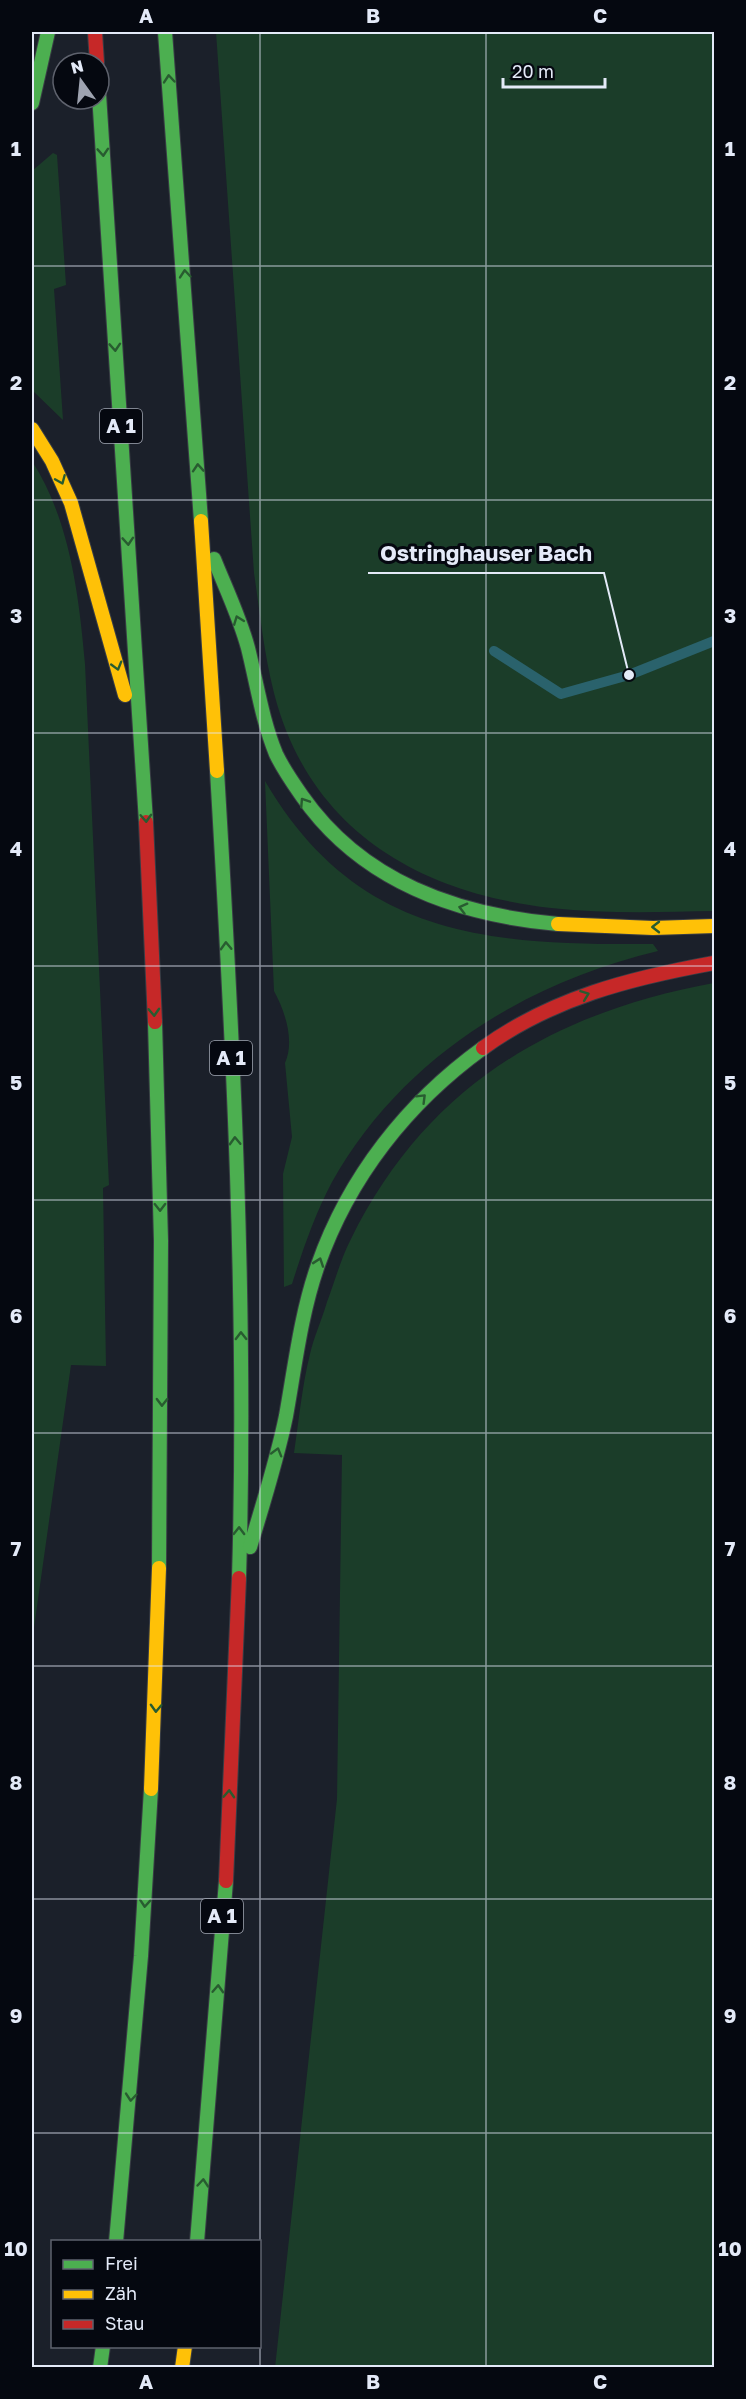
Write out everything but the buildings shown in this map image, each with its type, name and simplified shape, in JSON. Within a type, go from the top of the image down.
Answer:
[{"type":"highway","points":[[32,103],[40,76],[48,32]]},
{"type":"highway","points":[[95,32],[96,51]]},
{"type":"highway","name":"A 1","points":[[165,32],[202,526],[224,884],[236,1159],[241,1344],[238,1589],[213,2067],[197,2240]]},
{"type":"highway","name":"A 1","points":[[100,111],[143,759],[158,1099],[162,1372],[159,1650],[149,1845],[131,2102],[116,2240]]},
{"type":"highway","points":[[32,429],[52,461],[70,503],[143,759]]},
{"type":"highway","points":[[202,526],[248,648],[265,725],[284,770],[311,812],[327,830],[369,866],[396,883],[445,904],[506,918],[582,926],[714,926]]},
{"type":"highway","points":[[238,1589],[281,1438],[297,1343],[317,1266],[342,1207],[384,1142],[409,1111],[442,1079],[464,1061],[524,1022],[587,993],[620,983],[714,963]]},
{"type":"highway","points":[[100,2367],[103,2348]]},
{"type":"highway","points":[[182,2367],[185,2348]]},
{"type":"green space","points":[[216,32],[714,32],[714,911],[571,910],[503,900],[457,887],[415,870],[376,846],[342,817],[313,782],[291,741],[274,693],[254,573]]},
{"type":"green space","points":[[53,153],[57,155],[66,285],[54,289],[63,420],[32,390],[32,171]]},
{"type":"green space","points":[[32,461],[45,484],[64,533],[76,585],[83,638],[109,1185],[103,1188],[106,1366],[71,1365],[32,1642]]},
{"type":"green space","points":[[265,781],[301,833],[341,873],[385,902],[432,922],[482,934],[536,941],[653,944],[658,951],[608,965],[560,983],[514,1006],[471,1032],[430,1063],[393,1099],[360,1138],[326,1194],[292,1284],[284,1287],[283,1174],[292,1137],[285,1063],[289,1036],[282,1008],[274,991]]},
{"type":"green space","points":[[714,983],[714,2367],[275,2368],[337,1799],[342,1455],[294,1453],[305,1378],[314,1341],[347,1246],[381,1186],[416,1139],[456,1099],[500,1065],[547,1037],[599,1014],[655,996]]},
{"type":"waterway","points":[[494,651],[561,694],[629,675],[714,641]]},
{"type":"traffic: fast","points":[[32,103],[48,32]]},
{"type":"traffic: fast","points":[[165,32],[201,521]]},
{"type":"traffic: fast","points":[[100,111],[146,822]]},
{"type":"traffic: fast","points":[[214,559],[245,637],[263,715],[276,754],[302,796],[326,826],[353,851],[383,872],[415,889],[448,902],[484,912],[558,924]]},
{"type":"traffic: fast","points":[[217,771],[233,1074],[240,1275],[239,1578]]},
{"type":"traffic: fast","points":[[155,1022],[161,1241],[159,1568]]},
{"type":"traffic: fast","points":[[250,1547],[270,1482],[286,1416],[307,1302],[331,1233],[346,1202],[384,1144],[430,1093],[483,1048]]},
{"type":"traffic: fast","points":[[116,2240],[141,1956],[151,1789]]},
{"type":"traffic: fast","points":[[197,2240],[226,1881]]},
{"type":"traffic: fast","points":[[100,2368],[103,2348]]},
{"type":"traffic: slow","points":[[32,429],[52,461],[71,503],[125,695]]},
{"type":"traffic: slow","points":[[201,521],[217,771]]},
{"type":"traffic: slow","points":[[558,924],[653,928],[714,926]]},
{"type":"traffic: slow","points":[[151,1789],[159,1568]]},
{"type":"traffic: slow","points":[[182,2368],[185,2348]]},
{"type":"traffic: jam","points":[[95,32],[96,51]]},
{"type":"traffic: jam","points":[[146,822],[155,1022]]},
{"type":"traffic: jam","points":[[483,1048],[537,1016],[593,992],[714,963]]},
{"type":"traffic: jam","points":[[226,1881],[239,1578]]},
{"type":"place","name":"Ostringhauser Bach","points":[[629,675]]}]
